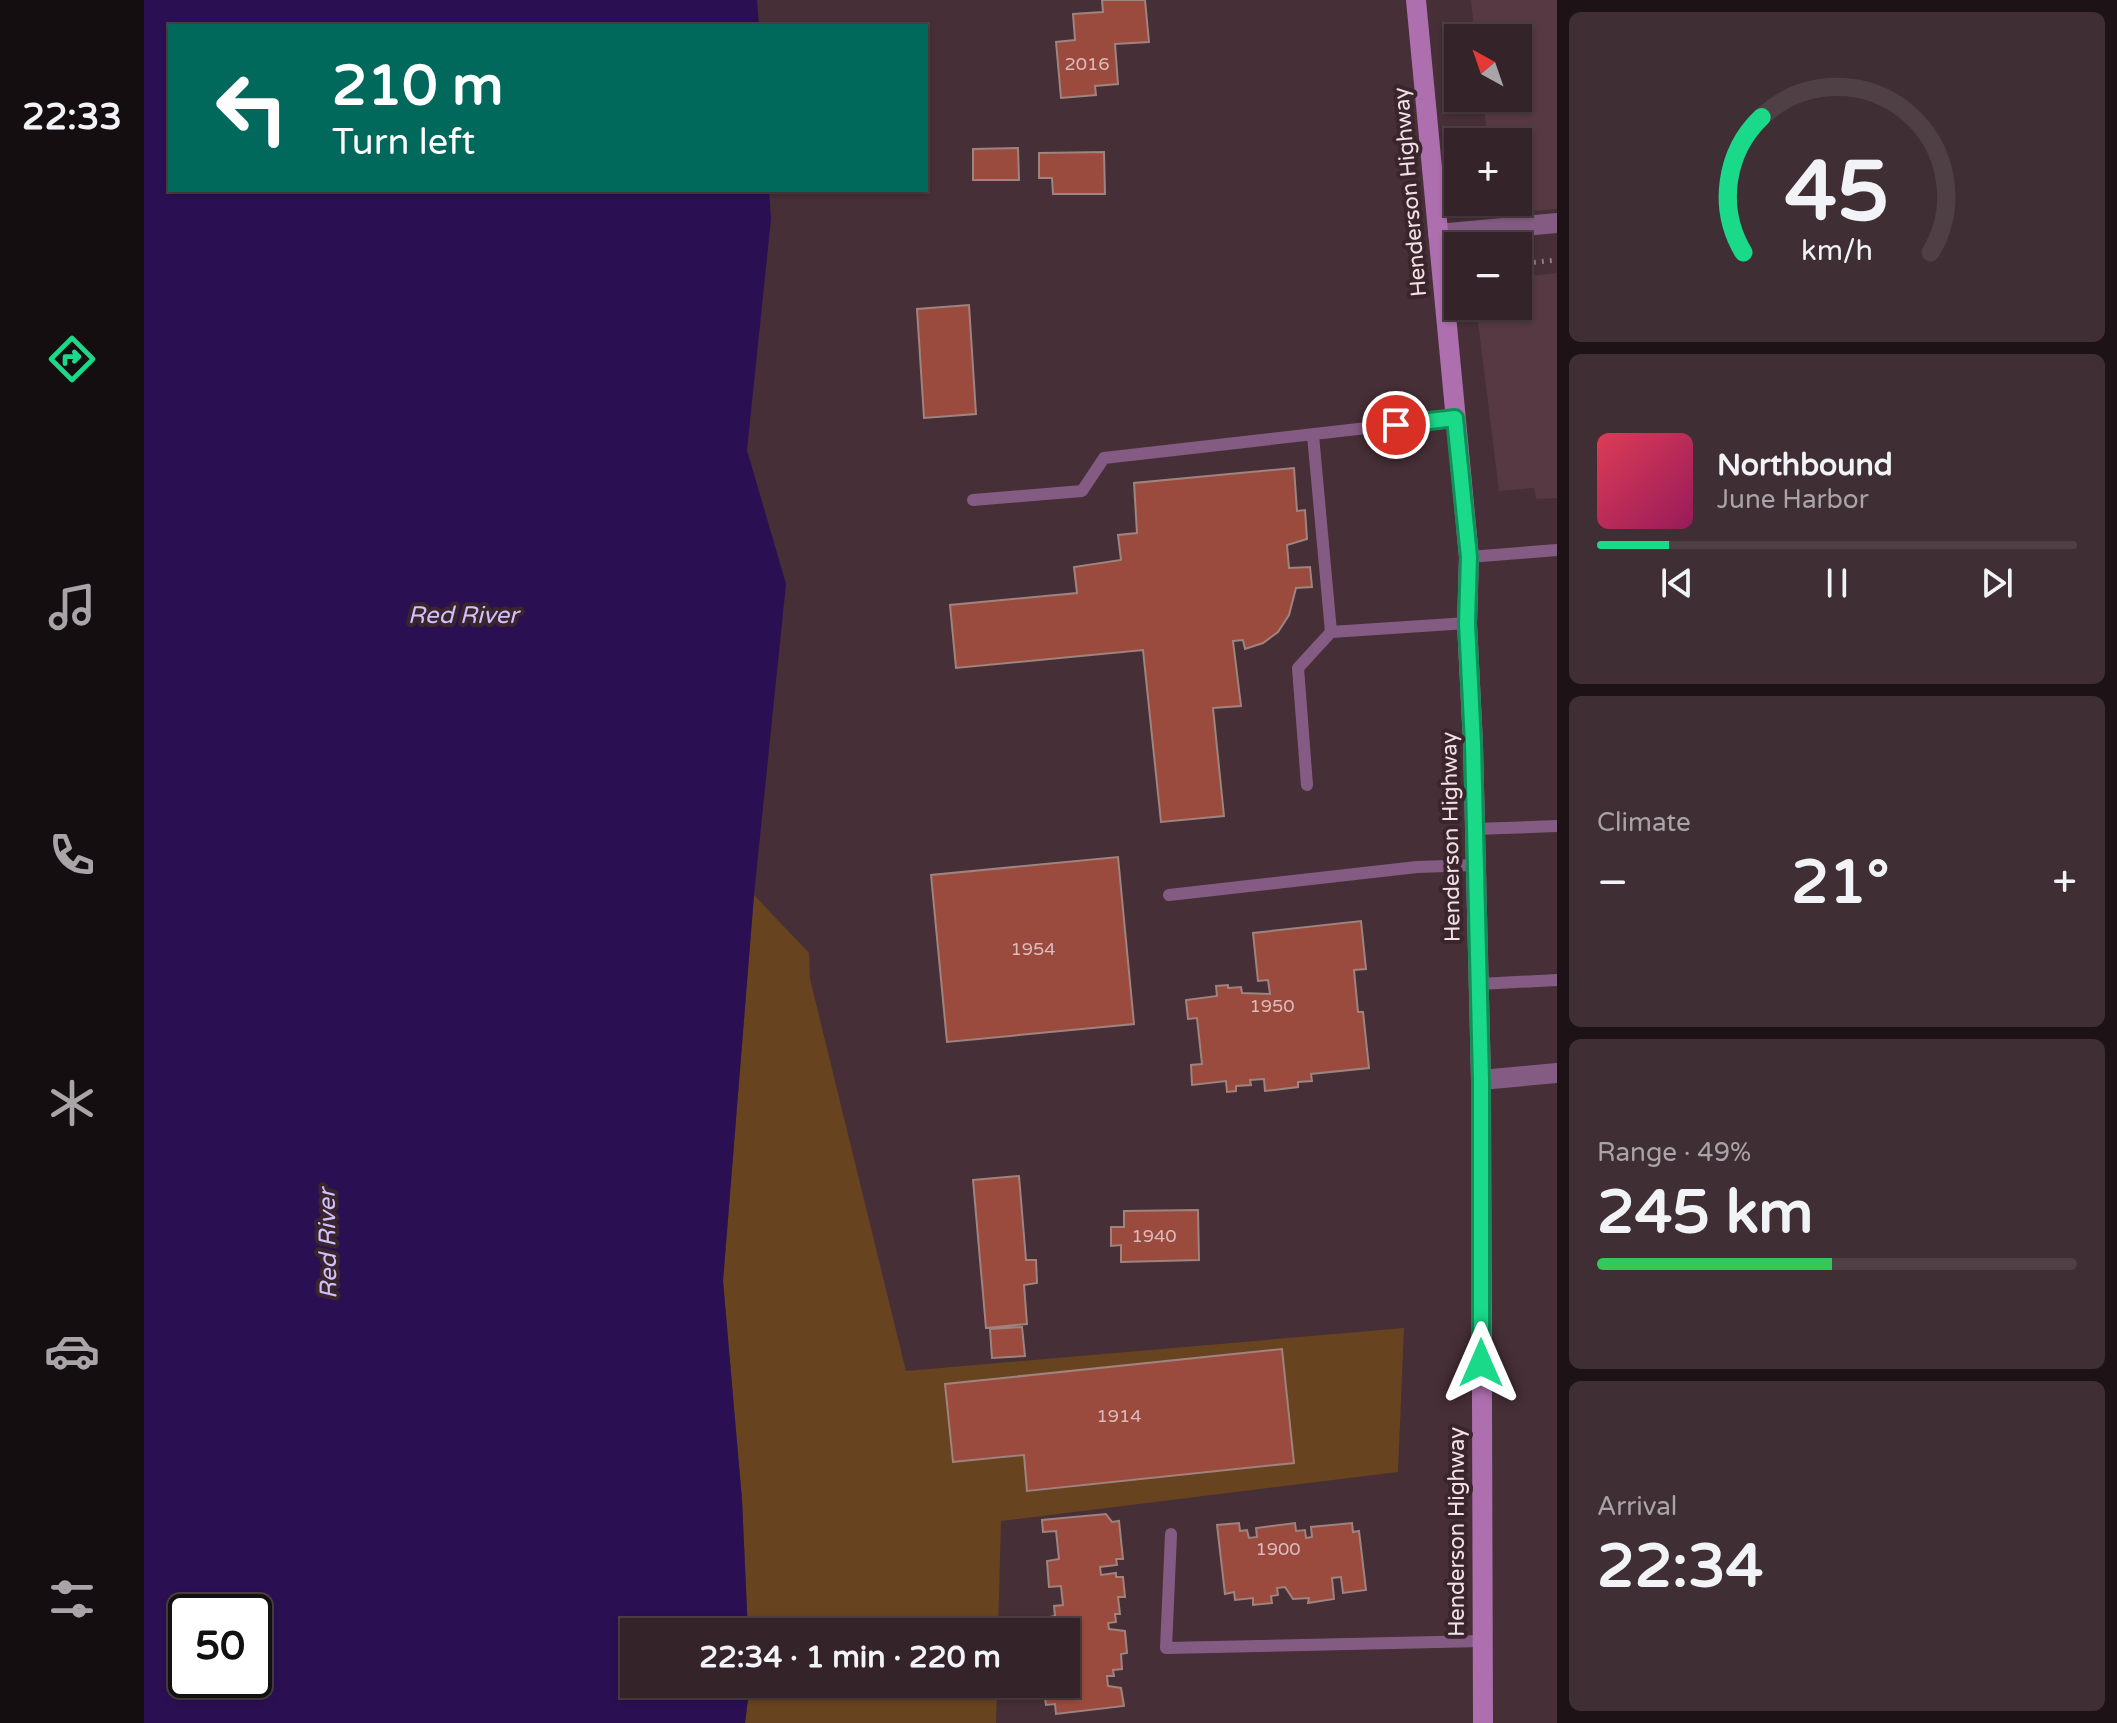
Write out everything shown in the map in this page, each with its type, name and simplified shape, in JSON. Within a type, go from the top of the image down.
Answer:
[{"type":"main road","name":"Henderson Highway","points":[[1416,0],[1469,557],[1467,623],[1481,1080],[1483,1723]]},
{"type":"street","points":[[1438,234],[1557,223]]},
{"type":"street","points":[[1481,1080],[1557,1073]]},
{"type":"lane","points":[[973,500],[1082,491],[1104,458],[1455,418]]},
{"type":"lane","points":[[1313,435],[1331,632]]},
{"type":"lane","points":[[1469,557],[1557,550]]},
{"type":"lane","points":[[1307,785],[1298,668],[1331,632],[1467,623]]},
{"type":"lane","points":[[1475,829],[1557,826]]},
{"type":"lane","points":[[1169,895],[1417,867],[1475,865]]},
{"type":"lane","points":[[1479,984],[1557,980]]},
{"type":"lane","points":[[1171,1534],[1166,1648],[1482,1641]]},
{"type":"path","points":[[1532,263],[1557,260]]},
{"type":"shaded area","points":[[1471,0],[1557,0],[1557,209],[1532,211],[1532,128],[1486,128],[1485,112],[1532,112],[1532,24],[1474,24]]},
{"type":"shaded area","points":[[1557,273],[1557,498],[1536,499],[1534,488],[1499,491],[1478,320],[1532,320],[1532,276]]},
{"type":"shaded area","points":[[754,895],[809,953],[810,979],[906,1371],[1404,1328],[1398,1472],[1001,1521],[998,1618],[747,1618],[742,1500],[723,1281]]},
{"type":"shaded area","points":[[748,1698],[997,1698],[996,1723],[745,1723]]},
{"type":"water","name":"Red River","points":[[144,0],[757,0],[759,24],[168,24],[168,192],[769,192],[771,219],[747,450],[786,584],[754,895],[723,1281],[742,1500],[747,1618],[620,1618],[620,1698],[748,1698],[745,1723],[144,1723]]},
{"type":"building","points":[[1102,0],[1145,0],[1149,42],[1115,44],[1118,84],[1095,86],[1096,95],[1061,98],[1056,42],[1075,40],[1073,14],[1103,12]]},
{"type":"building","points":[[1018,148],[1019,180],[973,180],[973,149]]},
{"type":"building","points":[[1104,152],[1105,194],[1053,194],[1052,178],[1039,178],[1039,153]]},
{"type":"building","points":[[969,305],[976,414],[924,418],[917,309]]},
{"type":"building","points":[[1294,468],[1297,511],[1305,510],[1307,539],[1287,545],[1289,568],[1310,567],[1312,587],[1296,588],[1289,615],[1278,632],[1263,643],[1245,649],[1243,640],[1233,641],[1241,706],[1213,708],[1224,816],[1161,822],[1143,650],[956,668],[950,605],[1077,593],[1074,567],[1121,560],[1118,535],[1137,533],[1134,483]]},
{"type":"building","points":[[1118,857],[1134,1024],[947,1042],[931,875]]},
{"type":"building","points":[[1361,921],[1366,969],[1354,970],[1358,1012],[1363,1012],[1369,1068],[1311,1074],[1312,1081],[1298,1082],[1298,1087],[1265,1091],[1264,1079],[1250,1080],[1251,1085],[1236,1086],[1236,1091],[1227,1092],[1226,1081],[1192,1085],[1191,1065],[1202,1064],[1197,1018],[1188,1019],[1186,1000],[1217,996],[1216,986],[1228,985],[1228,988],[1241,987],[1242,993],[1270,994],[1268,980],[1258,981],[1253,933]]},
{"type":"building","points":[[1019,1176],[1026,1260],[1036,1260],[1037,1283],[1024,1285],[1027,1324],[986,1328],[973,1180]]},
{"type":"building","points":[[1198,1210],[1199,1260],[1121,1262],[1121,1245],[1111,1246],[1111,1227],[1124,1227],[1124,1211]]},
{"type":"building","points":[[1022,1327],[1025,1356],[992,1358],[990,1329]]},
{"type":"building","points":[[1282,1349],[1294,1463],[1027,1491],[1024,1455],[953,1462],[945,1384]]},
{"type":"building","points":[[1106,1514],[1112,1522],[1119,1521],[1123,1559],[1116,1559],[1117,1565],[1100,1567],[1101,1575],[1116,1573],[1116,1577],[1123,1577],[1125,1597],[1118,1597],[1120,1614],[1115,1614],[1116,1622],[1108,1623],[1109,1629],[1125,1631],[1127,1653],[1121,1654],[1122,1669],[1113,1670],[1114,1676],[1107,1676],[1108,1686],[1121,1688],[1124,1706],[1056,1714],[1055,1704],[1046,1705],[1045,1698],[1080,1698],[1080,1618],[1049,1618],[1055,1616],[1054,1606],[1063,1605],[1061,1586],[1049,1587],[1047,1561],[1059,1559],[1056,1531],[1043,1532],[1042,1520]]},
{"type":"building","points":[[1239,1523],[1240,1531],[1247,1530],[1249,1538],[1257,1537],[1256,1528],[1295,1523],[1296,1531],[1305,1530],[1306,1538],[1312,1537],[1311,1527],[1352,1523],[1353,1532],[1359,1531],[1366,1590],[1343,1593],[1341,1577],[1332,1578],[1334,1599],[1308,1603],[1309,1598],[1293,1599],[1285,1587],[1277,1588],[1278,1595],[1271,1596],[1272,1603],[1253,1605],[1253,1598],[1235,1600],[1234,1592],[1225,1594],[1217,1525]]},
{"type":"route","points":[[1396,425],[1455,418],[1469,557],[1467,623],[1481,1080],[1481,1363]]}]
